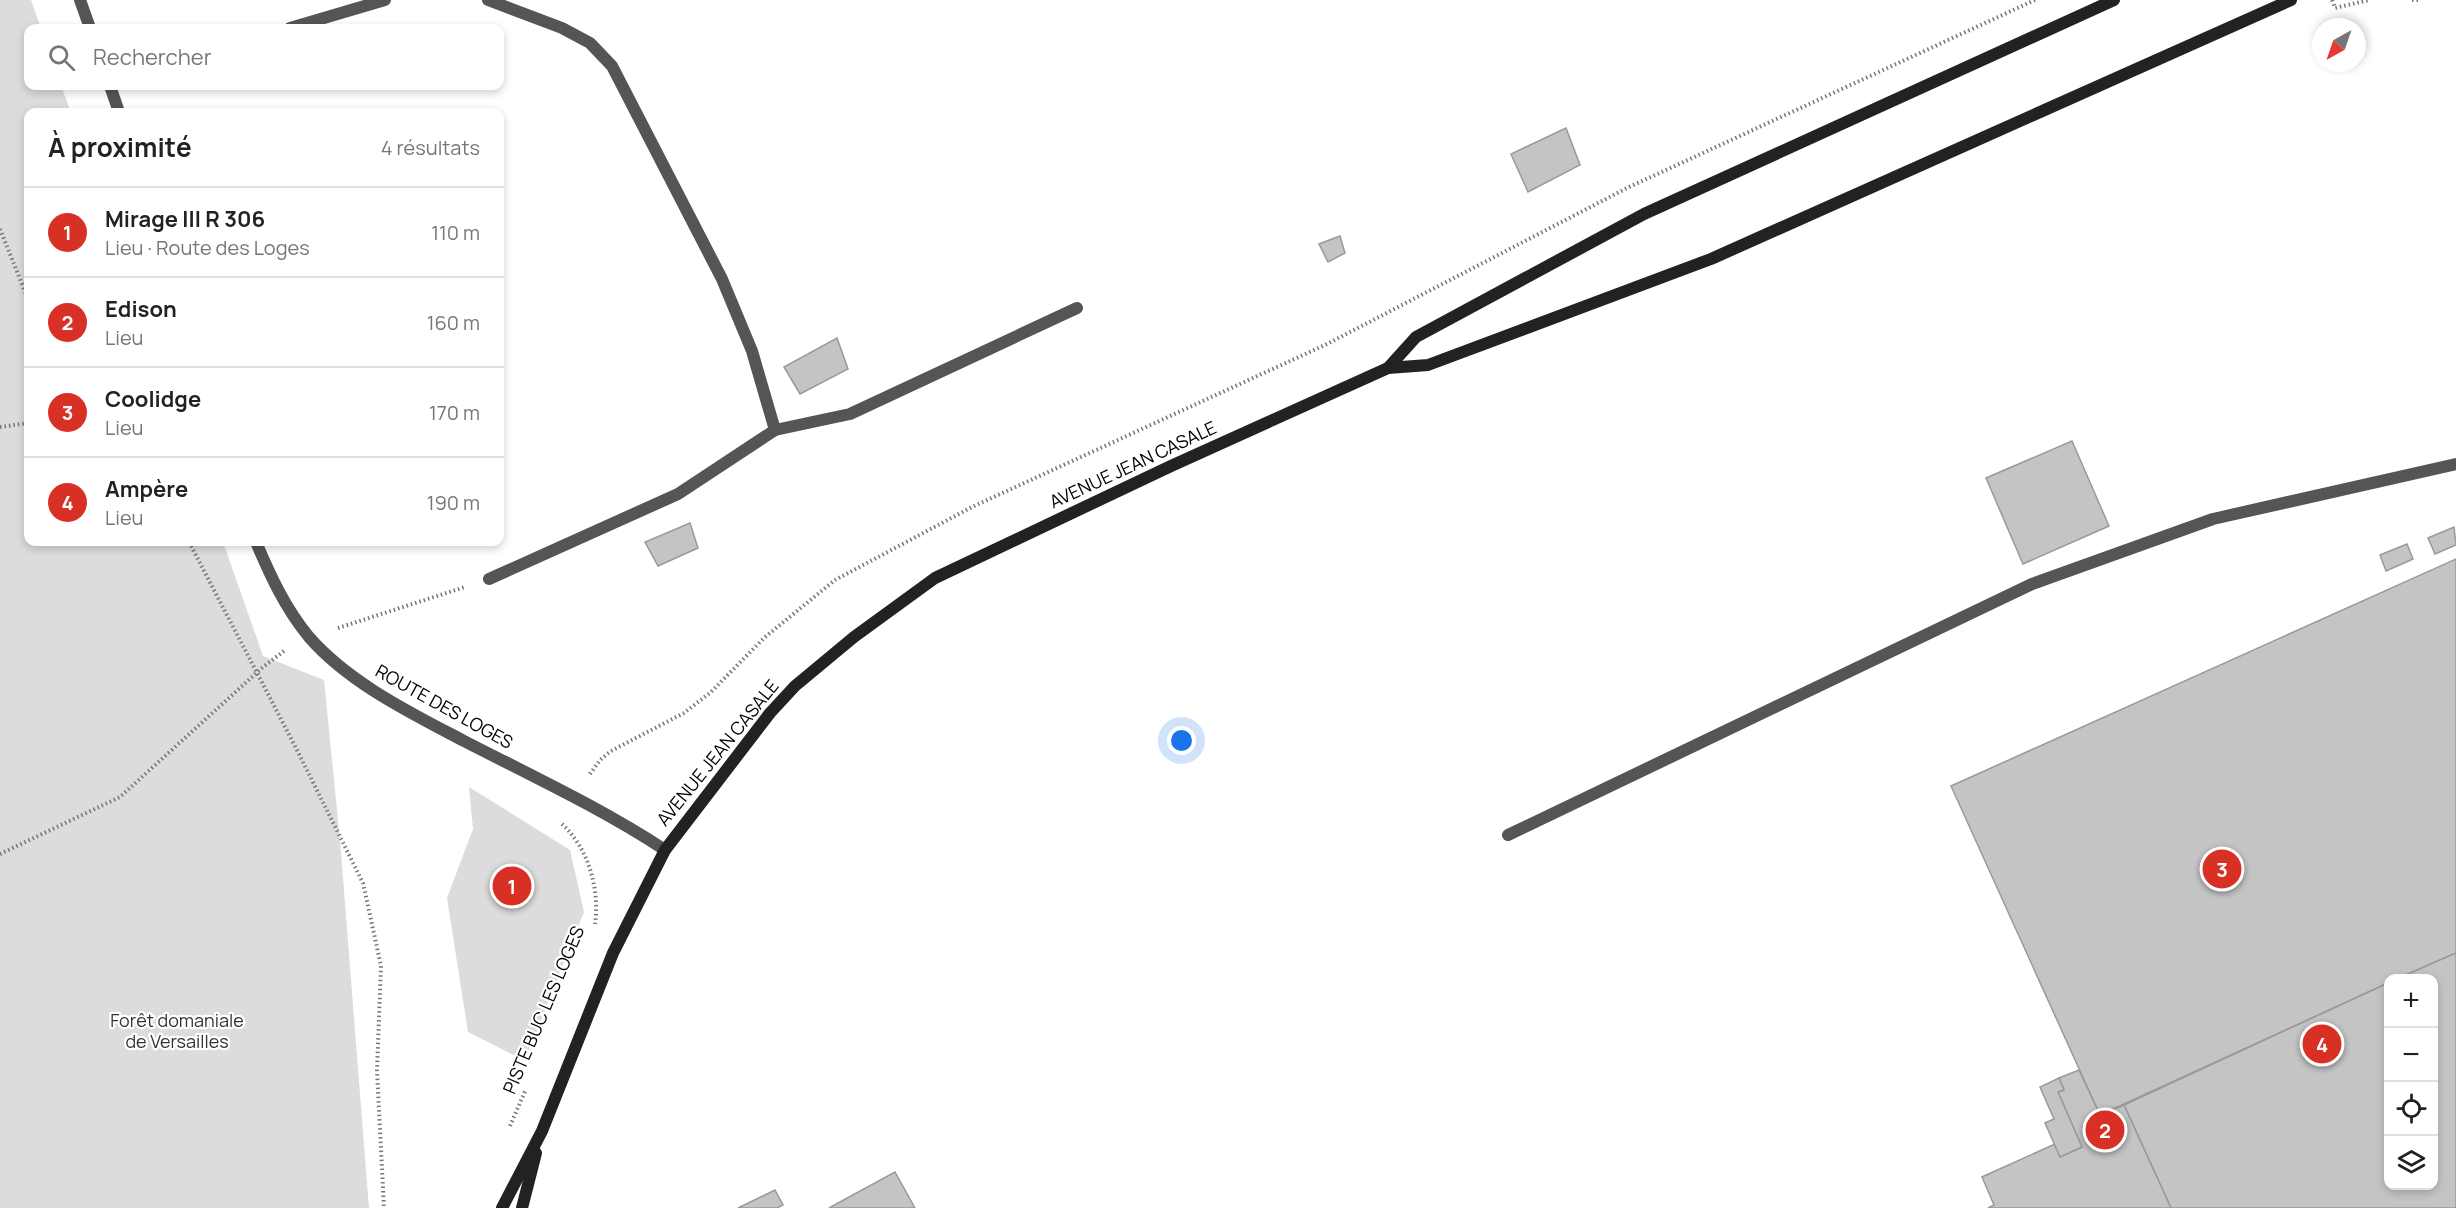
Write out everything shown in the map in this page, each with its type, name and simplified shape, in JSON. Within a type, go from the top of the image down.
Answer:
[{"type":"main road","points":[[1388,368],[1416,337],[1644,214],[2114,0]]},
{"type":"main road","points":[[1388,368],[1428,365],[1710,259],[2290,0]]},
{"type":"main road","name":"AVENUE JEAN CASALE","points":[[502,1208],[542,1131],[613,953],[665,850],[770,713],[795,686],[854,637],[935,578],[1171,466],[1388,368]]},
{"type":"main road","name":"AVENUE JEAN CASALE","points":[[522,1208],[542,1131]]},
{"type":"street","points":[[80,0],[89,24]]},
{"type":"street","points":[[304,24],[385,0]]},
{"type":"street","points":[[488,0],[562,28],[590,43],[612,66],[722,279],[752,351],[775,430]]},
{"type":"street","points":[[111,90],[118,108]]},
{"type":"street","points":[[489,579],[678,494],[775,430],[850,414],[1077,308]]},
{"type":"street","points":[[1508,835],[2032,584],[2213,519],[2456,464]]},
{"type":"street","name":"ROUTE DES LOGES","points":[[258,546],[276,589],[310,637],[354,677],[412,714],[617,818],[665,850]]},
{"type":"path","points":[[576,798],[600,760],[684,713],[711,692],[764,638],[835,580],[972,507],[1327,344],[1627,188],[2035,0]]},
{"type":"path","points":[[2331,0],[2335,8],[2369,0]]},
{"type":"path","points":[[2412,0],[2420,0]]},
{"type":"path","points":[[0,230],[24,289]]},
{"type":"path","points":[[0,427],[24,424]]},
{"type":"path","points":[[191,546],[363,883],[381,966],[377,1071],[384,1208]]},
{"type":"path","points":[[0,854],[120,797],[278,654],[310,637],[489,579]]},
{"type":"path","name":"PISTE BUC LES LOGES","points":[[576,798],[562,824],[581,846],[589,864],[595,922],[591,933]]},
{"type":"path","name":"PISTE BUC LES LOGES","points":[[508,1131],[526,1087]]},
{"type":"green space","name":"Forêt domaniale de Versailles","points":[[0,0],[31,0],[40,24],[24,24],[24,90],[63,90],[69,108],[24,108],[24,546],[224,546],[263,656],[324,680],[340,840],[369,1208],[0,1208]]},
{"type":"green space","points":[[469,787],[570,850],[584,912],[525,1061],[468,1032],[447,898],[473,829]]},
{"type":"building","points":[[1566,128],[1580,165],[1528,192],[1511,154]]},
{"type":"building","points":[[1340,236],[1345,253],[1328,262],[1319,244]]},
{"type":"building","points":[[837,338],[848,369],[800,394],[784,367]]},
{"type":"building","points":[[2072,441],[2109,526],[2023,564],[1986,478]]},
{"type":"building","points":[[690,523],[698,548],[658,566],[645,542]]},
{"type":"building","points":[[2454,527],[2456,545],[2435,554],[2428,538]]},
{"type":"building","points":[[2407,544],[2413,559],[2386,571],[2380,555]]},
{"type":"building","points":[[2456,559],[2456,953],[2408,974],[2384,974],[2384,985],[2100,1115],[1951,786]]},
{"type":"building","points":[[2456,953],[2456,1208],[2171,1208],[2124,1105],[2384,985],[2384,1190],[2438,1190],[2438,974],[2408,974]]},
{"type":"building","points":[[2079,1070],[2100,1115],[2124,1105],[2171,1208],[1988,1208],[1994,1205],[1982,1177],[2055,1144],[2060,1157],[2082,1147],[2058,1092],[2064,1090],[2059,1078]]},
{"type":"building","points":[[2059,1078],[2064,1090],[2058,1092],[2082,1147],[2060,1157],[2045,1123],[2054,1119],[2040,1087]]},
{"type":"building","points":[[895,1172],[915,1208],[829,1208]]},
{"type":"building","points":[[775,1190],[783,1205],[777,1208],[738,1208]]},
{"type":"place","name":"Coolidge","points":[[2222,869]]},
{"type":"place","name":"Mirage III R 306","points":[[512,886]]},
{"type":"place","name":"Ampère","points":[[2322,1044]]},
{"type":"place","name":"Edison","points":[[2105,1130]]}]
